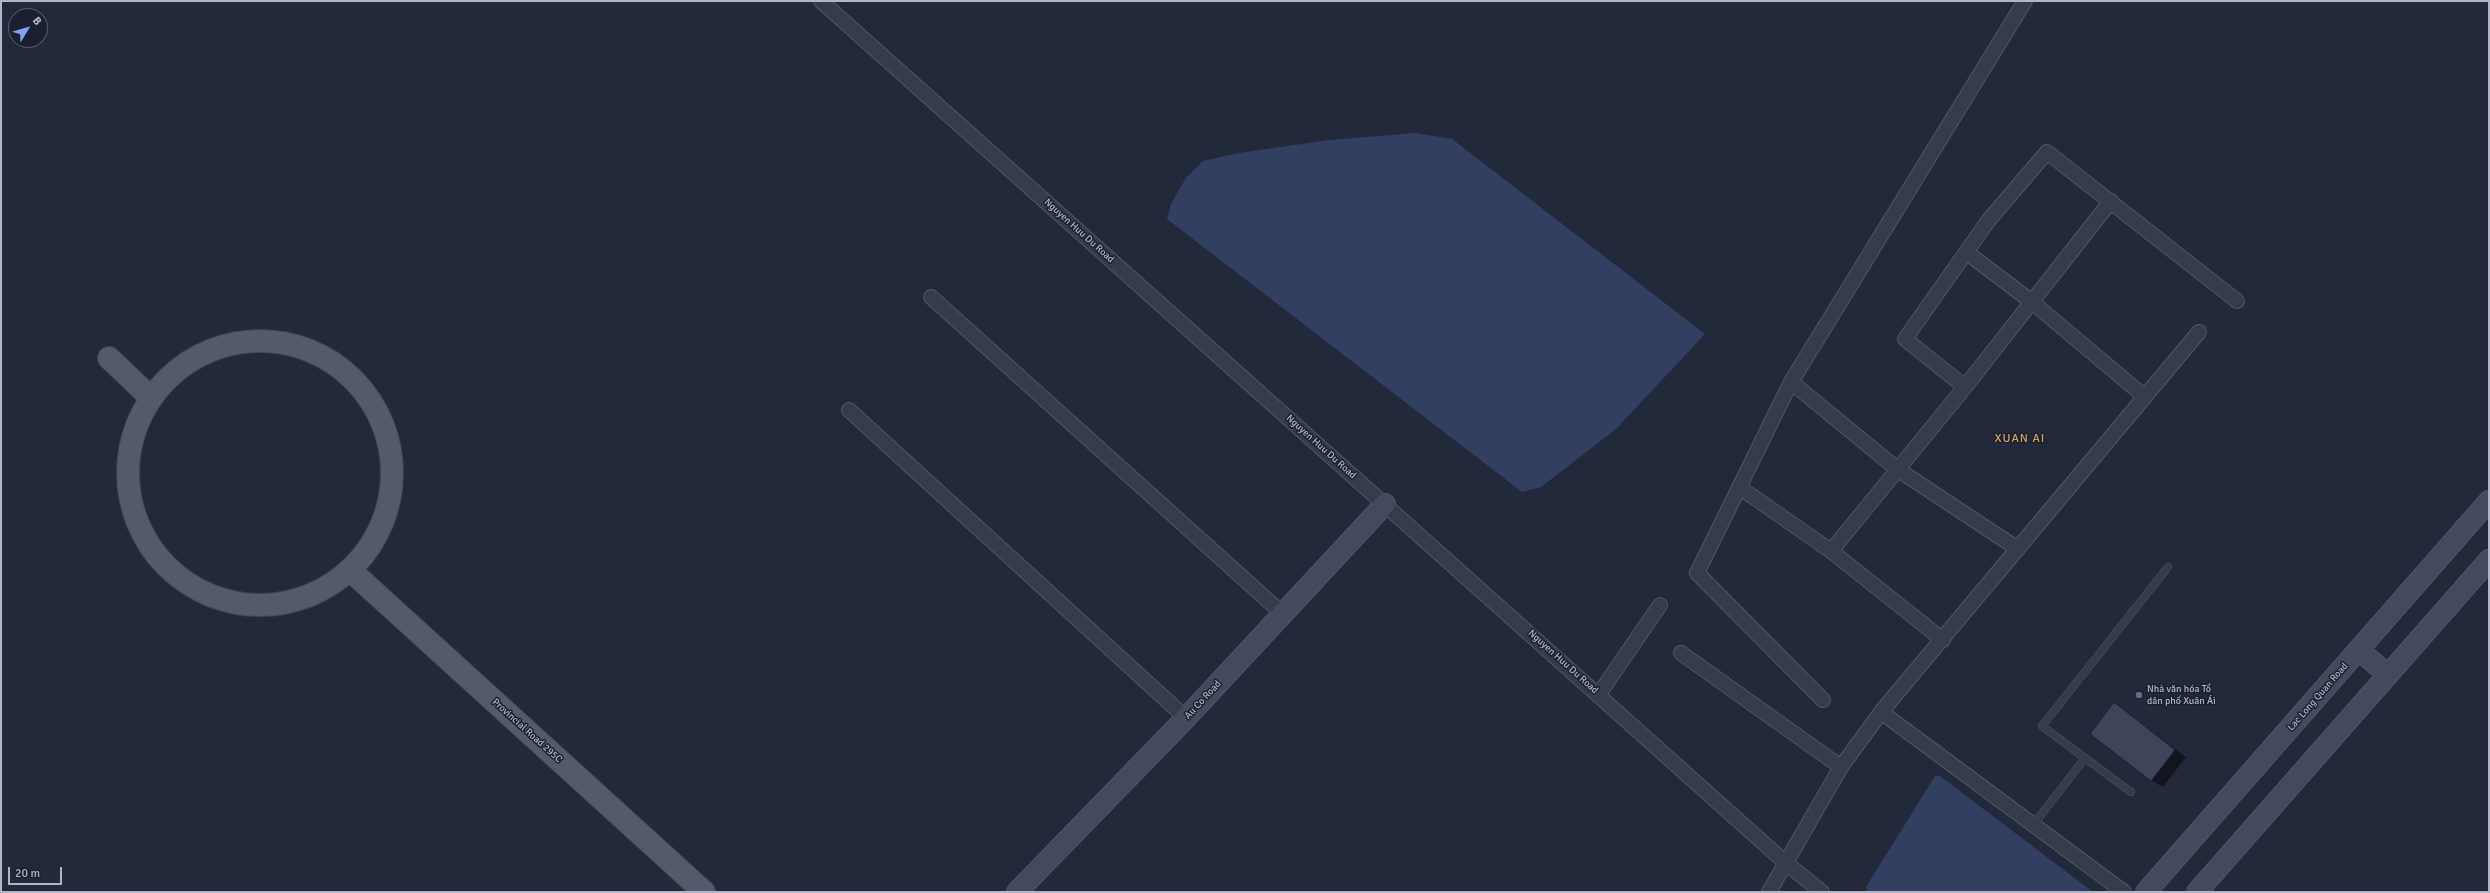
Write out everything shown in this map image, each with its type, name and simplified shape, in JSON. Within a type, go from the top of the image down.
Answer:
[{"type":"main road","points":[[245,341],[267,341],[303,348],[333,363],[348,374],[361,388],[380,419],[391,454],[391,490],[382,526],[363,557],[333,584],[314,594],[294,601],[252,605],[230,601],[210,595],[191,585],[174,572],[158,556],[146,538],[137,519],[131,497],[128,475],[130,454],[135,432],[152,398],[169,377],[186,364],[204,353],[245,341]]},
{"type":"main road","points":[[109,358],[152,398]]},
{"type":"main road","name":"Lac Long Quan Road","points":[[2146,892],[2489,501]]},
{"type":"main road","name":"Au Co Road","points":[[1017,892],[1284,615],[1386,504]]},
{"type":"main road","points":[[2197,892],[2489,560]]},
{"type":"main road","name":"Provincial Road 295C","points":[[350,570],[704,892]]},
{"type":"main road","points":[[2359,650],[2388,676]]},
{"type":"street","name":"Nguyen Huu Du Road","points":[[821,1],[1599,694],[1787,864],[1822,892]]},
{"type":"street","points":[[1823,700],[1697,573],[1791,382],[2025,1]]},
{"type":"street","points":[[1965,387],[1905,339],[1988,221],[2047,152],[2237,301]]},
{"type":"street","points":[[1831,551],[1965,387],[2111,201]]},
{"type":"street","points":[[1966,252],[2032,302],[2145,397]]},
{"type":"street","points":[[931,297],[1284,615]]},
{"type":"street","points":[[1769,892],[1787,864],[1842,767],[1881,712],[2200,332]]},
{"type":"street","points":[[1791,382],[1897,469],[2018,549]]},
{"type":"street","points":[[849,410],[1186,718]]},
{"type":"street","points":[[1739,487],[1831,551],[1943,640]]},
{"type":"street","points":[[1599,694],[1660,606]]},
{"type":"street","points":[[1681,653],[1842,767]]},
{"type":"street","points":[[1881,712],[2124,892]]},
{"type":"lane","points":[[2131,792],[2042,726],[2168,567]]},
{"type":"lane","points":[[2034,824],[2085,758]]},
{"type":"water","points":[[1416,133],[1452,139],[1705,334],[1616,429],[1541,487],[1522,492],[1167,219],[1171,204],[1186,178],[1203,161],[1239,153],[1329,140]]},
{"type":"water","points":[[1935,776],[1940,776],[2093,892],[1867,892],[1866,887]]},
{"type":"building","points":[[2114,702],[2175,750],[2151,781],[2090,734]]},
{"type":"place","name":"Nhà văn hóa Tổ dân phố Xuân Ái","points":[[2139,695]]},
{"type":"district","name":"XUAN AI","points":[[2020,439]]}]
